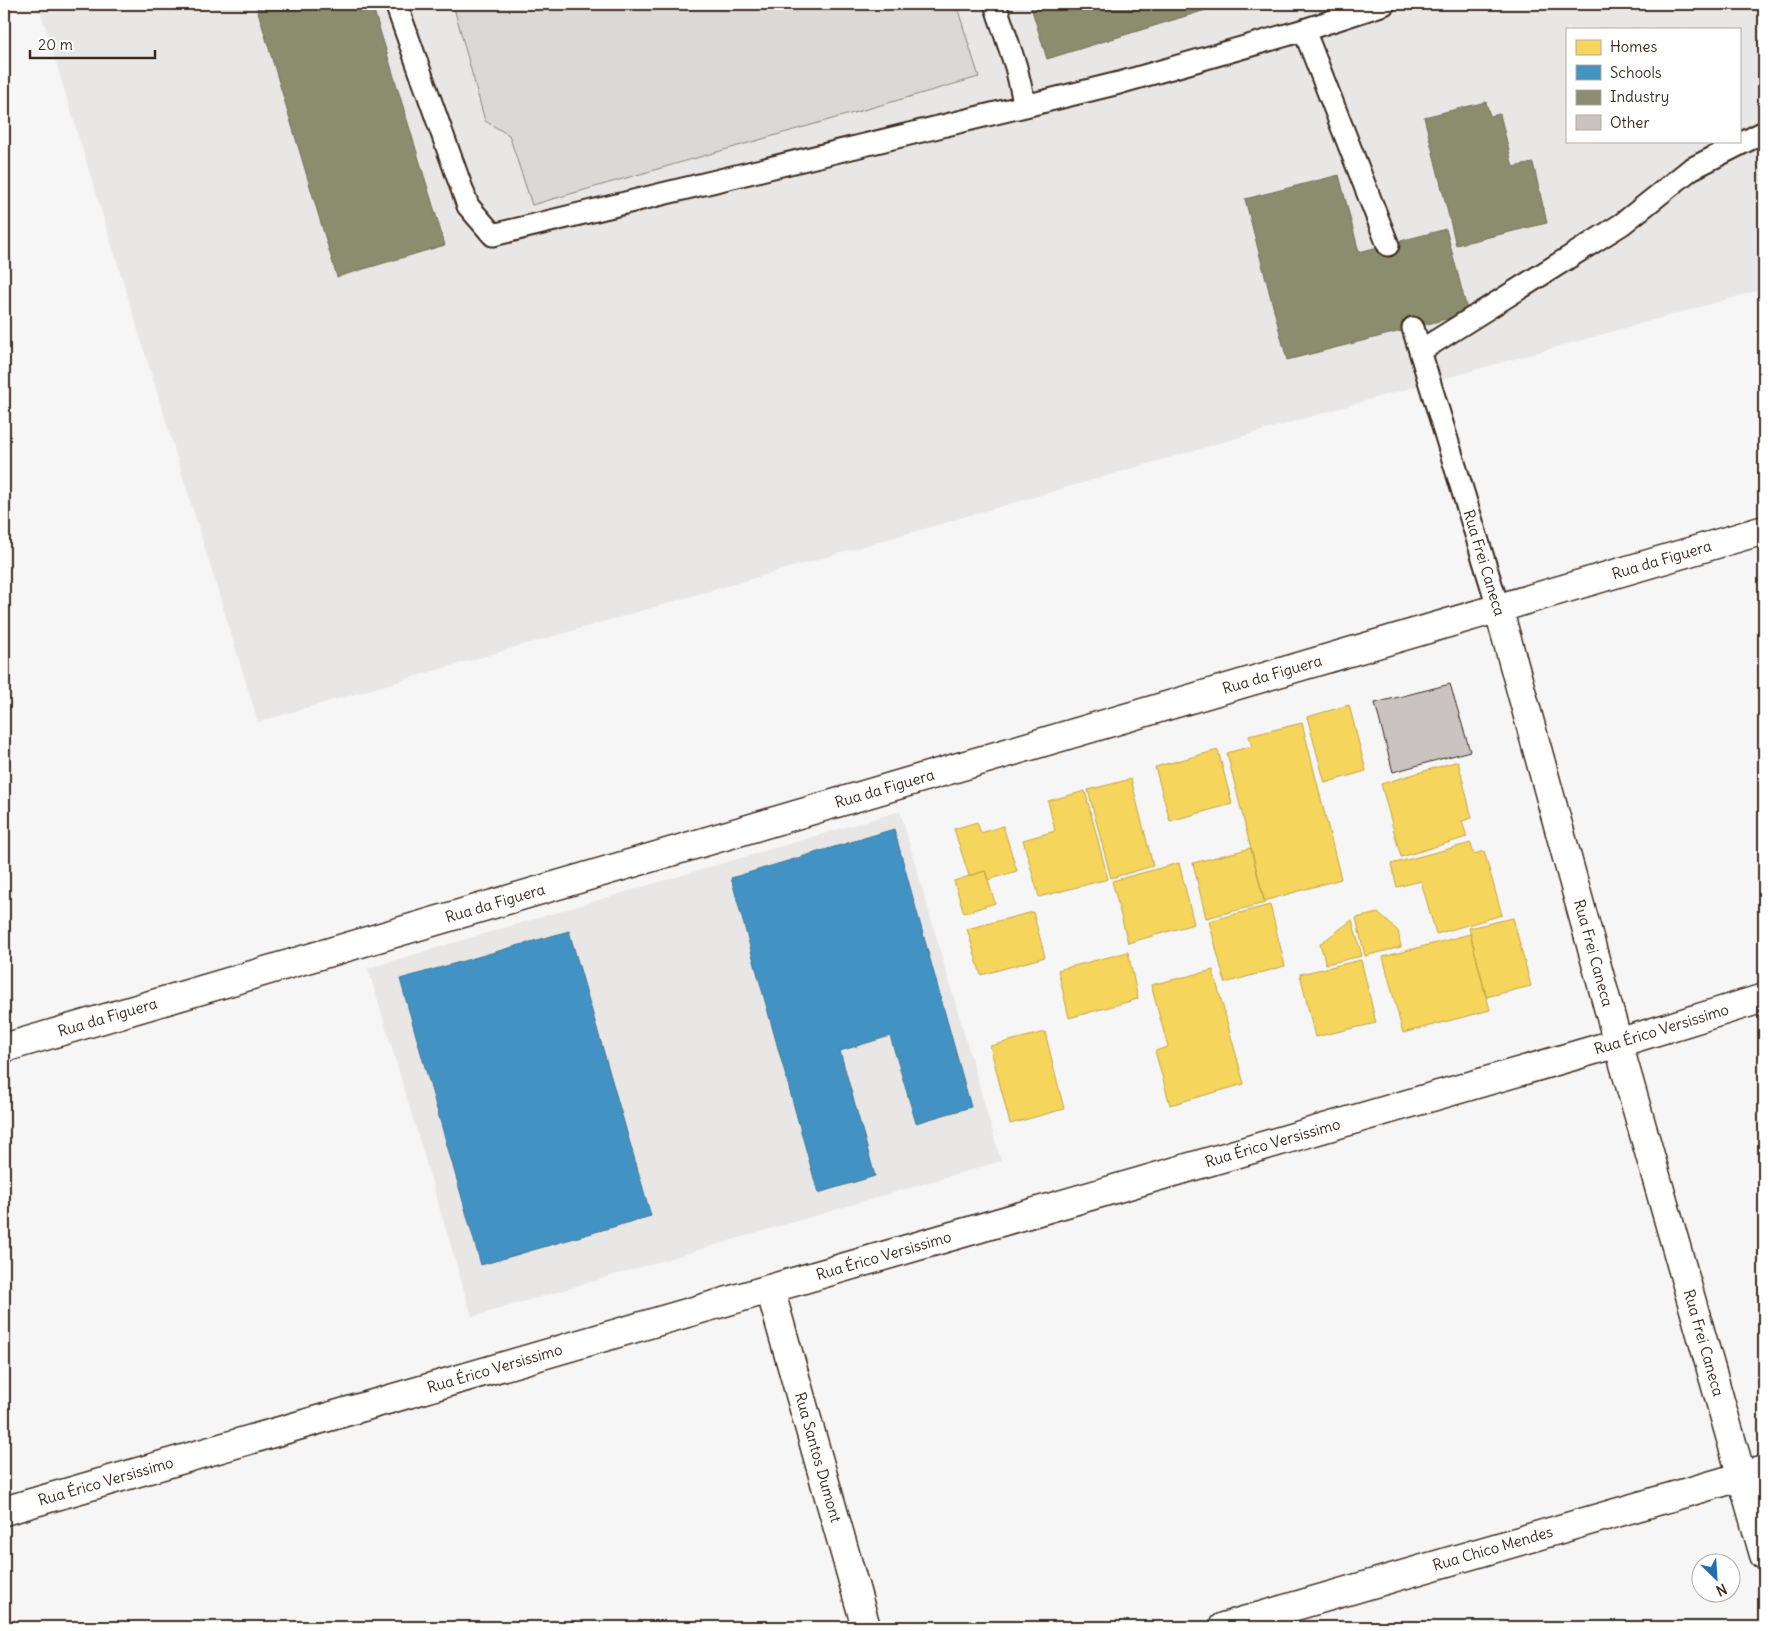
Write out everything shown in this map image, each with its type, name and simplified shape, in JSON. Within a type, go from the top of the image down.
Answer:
[{"type":"street","name":"Rua da Figuera","points":[[4,1048],[1764,530]]},
{"type":"street","name":"Rua Frei Caneca","points":[[1498,607],[1618,1043],[1753,1473],[1764,1555]]},
{"type":"street","name":"Rua Érico Versissimo","points":[[4,1511],[1618,1043],[1764,998]]},
{"type":"street","name":"Rua Santos Dumont","points":[[770,1288],[866,1627]]},
{"type":"street","name":"Rua Chico Mendes","points":[[1223,1627],[1753,1473]]},
{"type":"lane","points":[[396,4],[468,206],[493,235],[1119,83],[1304,30],[1384,4]]},
{"type":"lane","points":[[995,4],[1016,67],[1025,106]]},
{"type":"lane","points":[[1304,30],[1388,245]]},
{"type":"lane","points":[[1420,351],[1622,224],[1691,169],[1764,132]]},
{"type":"lane","name":"Rua Frei Caneca","points":[[1414,328],[1498,607]]},
{"type":"shaded area","points":[[38,4],[1764,4],[1764,289],[1382,396],[258,722]]},
{"type":"shaded area","points":[[453,4],[956,4],[979,77],[532,205],[509,135],[485,121]]},
{"type":"shaded area","points":[[900,811],[1001,1161],[472,1317],[368,968]]},
{"type":"building: Homes","points":[[1349,705],[1366,771],[1325,783],[1307,717]]},
{"type":"building: Homes","points":[[1302,723],[1341,879],[1264,901],[1227,753],[1252,746],[1249,736]]},
{"type":"building: Homes","points":[[1218,750],[1232,804],[1170,821],[1155,767]]},
{"type":"building: Homes","points":[[1458,761],[1472,818],[1462,821],[1467,837],[1401,857],[1381,784]]},
{"type":"building: Homes","points":[[1131,779],[1153,866],[1111,878],[1088,790]]},
{"type":"building: Homes","points":[[1085,791],[1108,879],[1039,897],[1023,840],[1055,831],[1048,801]]},
{"type":"building: Homes","points":[[977,822],[981,833],[1003,826],[1017,871],[988,880],[985,871],[969,876],[954,829]]},
{"type":"building: Homes","points":[[1471,843],[1474,854],[1484,851],[1502,915],[1436,934],[1421,881],[1397,887],[1391,864]]},
{"type":"building: Homes","points":[[1251,848],[1265,903],[1206,918],[1193,863]]},
{"type":"building: Homes","points":[[1179,863],[1194,924],[1128,943],[1112,881]]},
{"type":"building: Homes","points":[[985,871],[995,903],[964,913],[954,881]]},
{"type":"building: Homes","points":[[1270,905],[1285,966],[1225,983],[1209,921]]},
{"type":"building: Homes","points":[[1033,912],[1045,957],[981,975],[967,929]]},
{"type":"building: Homes","points":[[1378,913],[1398,931],[1401,947],[1365,956],[1356,918]]},
{"type":"building: Homes","points":[[1513,918],[1531,986],[1486,997],[1469,928]]},
{"type":"building: Homes","points":[[1352,920],[1362,956],[1326,964],[1320,944]]},
{"type":"building: Homes","points":[[1470,934],[1490,1010],[1403,1033],[1383,957]]},
{"type":"building: Homes","points":[[1128,952],[1138,999],[1069,1018],[1058,970]]},
{"type":"building: Homes","points":[[1361,960],[1376,1023],[1315,1037],[1300,974]]},
{"type":"building: Homes","points":[[1213,970],[1244,1084],[1170,1105],[1155,1051],[1168,1047],[1151,985]]},
{"type":"building: Homes","points":[[1045,1032],[1064,1109],[1010,1124],[990,1046]]},
{"type":"building: Schools","points":[[894,829],[971,1107],[916,1123],[890,1036],[840,1051],[875,1176],[818,1193],[731,878]]},
{"type":"building: Schools","points":[[569,931],[651,1216],[481,1265],[400,979]]},
{"type":"building: Industry","points":[[372,4],[445,245],[337,277],[256,5]]},
{"type":"building: Industry","points":[[1030,4],[1225,4],[1047,59]]},
{"type":"building: Industry","points":[[1486,102],[1490,116],[1500,114],[1513,167],[1533,163],[1547,223],[1456,245],[1424,117]]},
{"type":"building: Industry","points":[[1339,175],[1359,252],[1446,229],[1468,313],[1287,360],[1245,199]]},
{"type":"building: Other","points":[[1450,684],[1470,751],[1393,772],[1375,703]]}]
